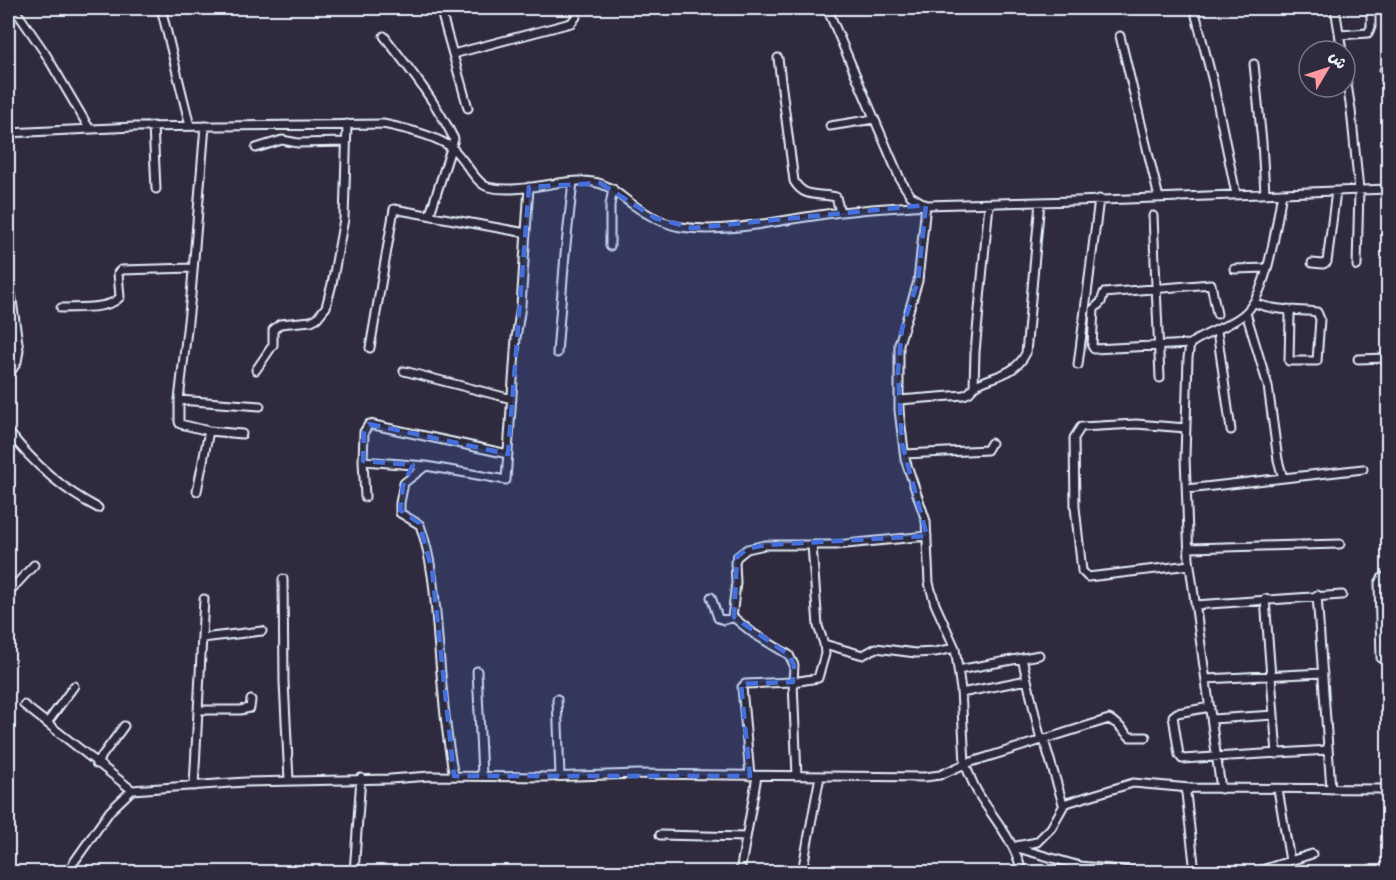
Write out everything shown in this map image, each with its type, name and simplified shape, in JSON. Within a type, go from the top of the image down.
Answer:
[{"type":"street","points":[[14,8],[45,53],[89,128]]},
{"type":"street","points":[[161,8],[190,126]]},
{"type":"street","points":[[440,8],[468,108]]},
{"type":"street","points":[[453,54],[571,23],[576,17],[574,8]]},
{"type":"street","points":[[827,8],[906,190],[917,201],[926,205]]},
{"type":"street","points":[[1194,8],[1213,82],[1236,195]]},
{"type":"street","points":[[1335,8],[1340,39]]},
{"type":"street","points":[[1340,36],[1368,33],[1371,27],[1371,8]]},
{"type":"street","points":[[384,36],[421,84],[454,139],[430,214]]},
{"type":"street","points":[[1120,36],[1159,198]]},
{"type":"street","points":[[778,58],[794,181],[797,187],[807,194],[836,197],[840,212]]},
{"type":"street","points":[[1254,64],[1265,193]]},
{"type":"street","points":[[1349,99],[1359,190],[1356,266]]},
{"type":"street","points":[[830,126],[874,119]]},
{"type":"street","points":[[8,133],[153,126],[347,124],[391,126],[420,134],[450,147],[464,159],[479,182],[485,187],[512,189],[589,181],[613,189],[655,218],[685,227],[719,228],[840,212],[926,205],[1389,189]]},
{"type":"street","points":[[256,370],[273,345],[273,330],[280,324],[311,321],[326,308],[344,219],[347,124]]},
{"type":"street","points":[[153,126],[156,189]]},
{"type":"street","points":[[205,126],[194,268],[179,400],[179,424],[209,431],[242,434]]},
{"type":"street","points":[[256,148],[282,140],[308,144],[346,142]]},
{"type":"street","points":[[557,353],[564,254],[573,182]]},
{"type":"street","points":[[363,460],[426,466],[506,480],[530,187]]},
{"type":"street","points":[[610,246],[610,205],[613,189]]},
{"type":"street","points":[[1312,263],[1323,264],[1327,261],[1336,191]]},
{"type":"street","points":[[1217,314],[1211,284],[1104,293],[1101,302],[1094,309],[1092,346],[1096,350],[1190,344],[1246,314],[1255,303],[1263,285],[1282,193]]},
{"type":"street","points":[[1078,365],[1099,199]]},
{"type":"street","points":[[974,386],[1007,374],[1026,353],[1040,202]]},
{"type":"street","points":[[899,400],[964,395],[974,386],[989,204]]},
{"type":"street","points":[[926,205],[918,282],[899,344],[899,400],[904,454],[926,521],[929,583],[935,604],[955,648],[961,693],[965,764],[982,799],[1014,847],[1022,873]]},
{"type":"street","points":[[370,348],[394,209],[526,233]]},
{"type":"street","points":[[1153,216],[1160,378]]},
{"type":"street","points":[[61,308],[116,302],[120,297],[118,273],[121,270],[194,268]]},
{"type":"street","points":[[1234,269],[1267,268]]},
{"type":"street","points":[[8,272],[19,350],[17,362],[8,376]]},
{"type":"street","points":[[1255,303],[1268,308],[1288,309],[1317,312],[1319,314],[1317,361],[1289,362],[1290,315],[1288,309]]},
{"type":"street","points":[[1246,314],[1269,386],[1278,460],[1283,478]]},
{"type":"street","points":[[1217,330],[1231,430]]},
{"type":"street","points":[[1190,344],[1186,428],[1190,565],[1221,789]]},
{"type":"street","points":[[1358,359],[1389,358]]},
{"type":"street","points":[[404,371],[512,399]]},
{"type":"street","points":[[179,400],[260,406]]},
{"type":"street","points":[[365,497],[364,432],[369,424],[508,454]]},
{"type":"street","points":[[1186,428],[1136,424],[1081,427],[1074,438],[1075,507],[1082,571],[1088,577],[1190,565]]},
{"type":"street","points":[[8,431],[25,453],[49,476],[75,496],[98,508]]},
{"type":"street","points":[[197,491],[209,431]]},
{"type":"street","points":[[904,454],[987,450],[991,443]]},
{"type":"street","points":[[426,466],[404,483],[400,510],[403,516],[420,525],[432,570],[448,746],[454,776]]},
{"type":"street","points":[[1187,489],[1363,469]]},
{"type":"street","points":[[733,617],[735,562],[741,552],[747,549],[765,545],[812,545],[927,536]]},
{"type":"street","points":[[1189,548],[1340,544]]},
{"type":"street","points":[[740,873],[754,776],[743,685],[818,678],[825,654],[818,626],[812,545]]},
{"type":"street","points":[[8,593],[34,566]]},
{"type":"street","points":[[1381,658],[1379,583],[1381,579],[1389,576]]},
{"type":"street","points":[[283,579],[284,682],[289,780]]},
{"type":"street","points":[[1195,605],[1342,595]]},
{"type":"street","points":[[1317,596],[1331,789]]},
{"type":"street","points":[[711,597],[718,618],[724,620],[733,617]]},
{"type":"street","points":[[194,786],[204,599]]},
{"type":"street","points":[[1265,599],[1277,754]]},
{"type":"street","points":[[733,617],[754,634],[789,655],[794,665],[796,776]]},
{"type":"street","points":[[202,638],[262,631]]},
{"type":"street","points":[[824,644],[863,655],[876,648],[922,653],[955,648]]},
{"type":"street","points":[[958,670],[1039,655]]},
{"type":"street","points":[[1022,658],[1040,736],[1044,740],[1064,805]]},
{"type":"street","points":[[477,670],[482,776]]},
{"type":"street","points":[[1206,679],[1323,673]]},
{"type":"street","points":[[961,693],[1027,680]]},
{"type":"street","points":[[47,723],[74,686]]},
{"type":"street","points":[[557,699],[560,776]]},
{"type":"street","points":[[199,710],[240,711],[250,708],[251,700]]},
{"type":"street","points":[[24,705],[96,764],[132,790],[289,780],[333,781],[361,778],[454,776],[638,774],[930,776],[940,775],[965,764],[1109,719],[1130,737],[1146,737]]},
{"type":"street","points":[[1210,707],[1177,713],[1173,719],[1183,760],[1328,750]]},
{"type":"street","points":[[1212,719],[1274,715]]},
{"type":"street","points":[[96,764],[124,726]]},
{"type":"street","points":[[802,873],[820,776]]},
{"type":"street","points":[[354,873],[361,778]]},
{"type":"street","points":[[1014,847],[1037,842],[1051,828],[1064,805],[1133,783],[1221,789],[1389,789]]},
{"type":"street","points":[[1190,788],[1186,793],[1195,873]]},
{"type":"street","points":[[1278,789],[1290,861]]},
{"type":"street","points":[[68,873],[110,811],[132,790]]},
{"type":"street","points":[[660,835],[746,837]]},
{"type":"street","points":[[1014,847],[1080,866],[1141,873]]},
{"type":"street","points":[[1255,873],[1312,854]]},
{"type":"highlighted area","points":[[600,183],[655,218],[692,228],[926,205],[918,281],[902,329],[898,372],[902,443],[927,536],[765,545],[747,549],[737,557],[734,617],[789,655],[794,665],[793,682],[741,684],[750,776],[454,776],[432,570],[419,523],[400,510],[403,485],[413,465],[363,461],[364,432],[369,424],[508,454],[529,187]]}]
